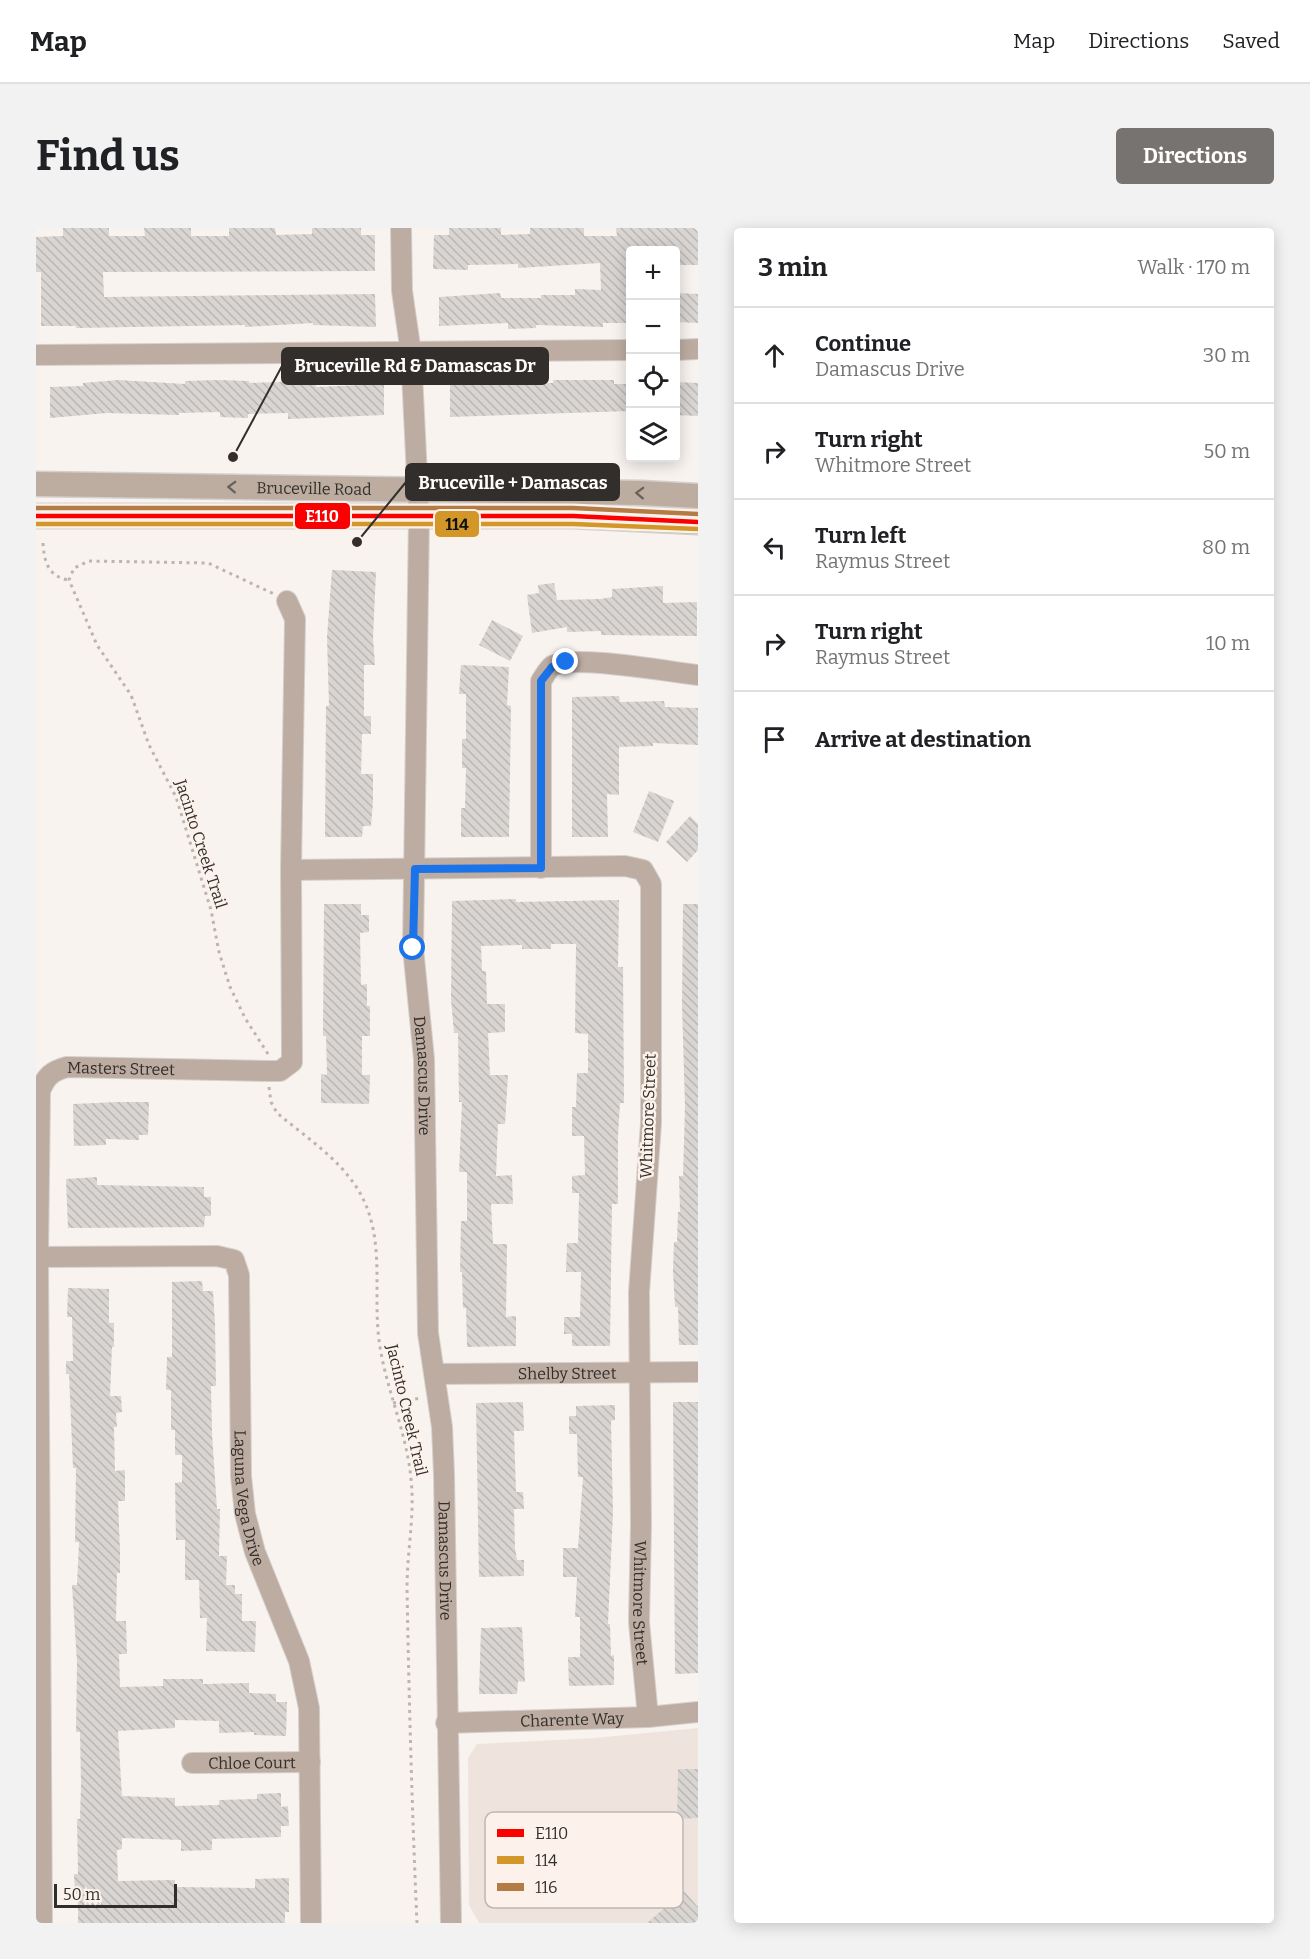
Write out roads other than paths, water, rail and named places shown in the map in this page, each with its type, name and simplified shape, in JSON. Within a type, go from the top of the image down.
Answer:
[{"type":"main road","name":"Bruceville Road","points":[[36,484],[642,493],[698,496]]},
{"type":"main road","name":"Bruceville Road","points":[[36,516],[419,518],[573,516],[698,522]]},
{"type":"street","name":"Damascus Drive","points":[[401,228],[402,291],[411,353],[419,518],[413,948],[424,1059],[428,1333],[442,1427],[444,1474],[446,1723],[451,1923]]},
{"type":"street","points":[[36,355],[626,350]]},
{"type":"street","points":[[680,350],[698,350]]},
{"type":"street","name":"Masters Street","points":[[42,1923],[38,1488],[40,1091],[45,1078],[55,1070],[67,1067],[280,1071],[292,1062],[291,870],[295,618],[287,601]]},
{"type":"street","points":[[541,868],[541,681],[552,667],[566,662],[608,664],[698,675]]},
{"type":"street","name":"Whitmore Street","points":[[291,870],[625,866],[643,870],[651,884],[651,1123],[640,1254],[639,1622],[648,1717]]},
{"type":"street","name":"Laguna Vega Drive","points":[[38,1257],[217,1256],[234,1260],[239,1275],[241,1476],[245,1514],[255,1552],[299,1661],[309,1708],[311,1923]]},
{"type":"street","name":"Shelby Street","points":[[435,1374],[698,1372]]},
{"type":"street","name":"Charente Way","points":[[446,1723],[648,1717],[698,1712]]},
{"type":"street","name":"Chloe Court","points":[[192,1763],[310,1762]]},
{"type":"place","name":"Bruceville Rd & Damascas Dr","points":[[233,457]]},
{"type":"place","name":"Bruceville + Damascas","points":[[357,542]]}]
